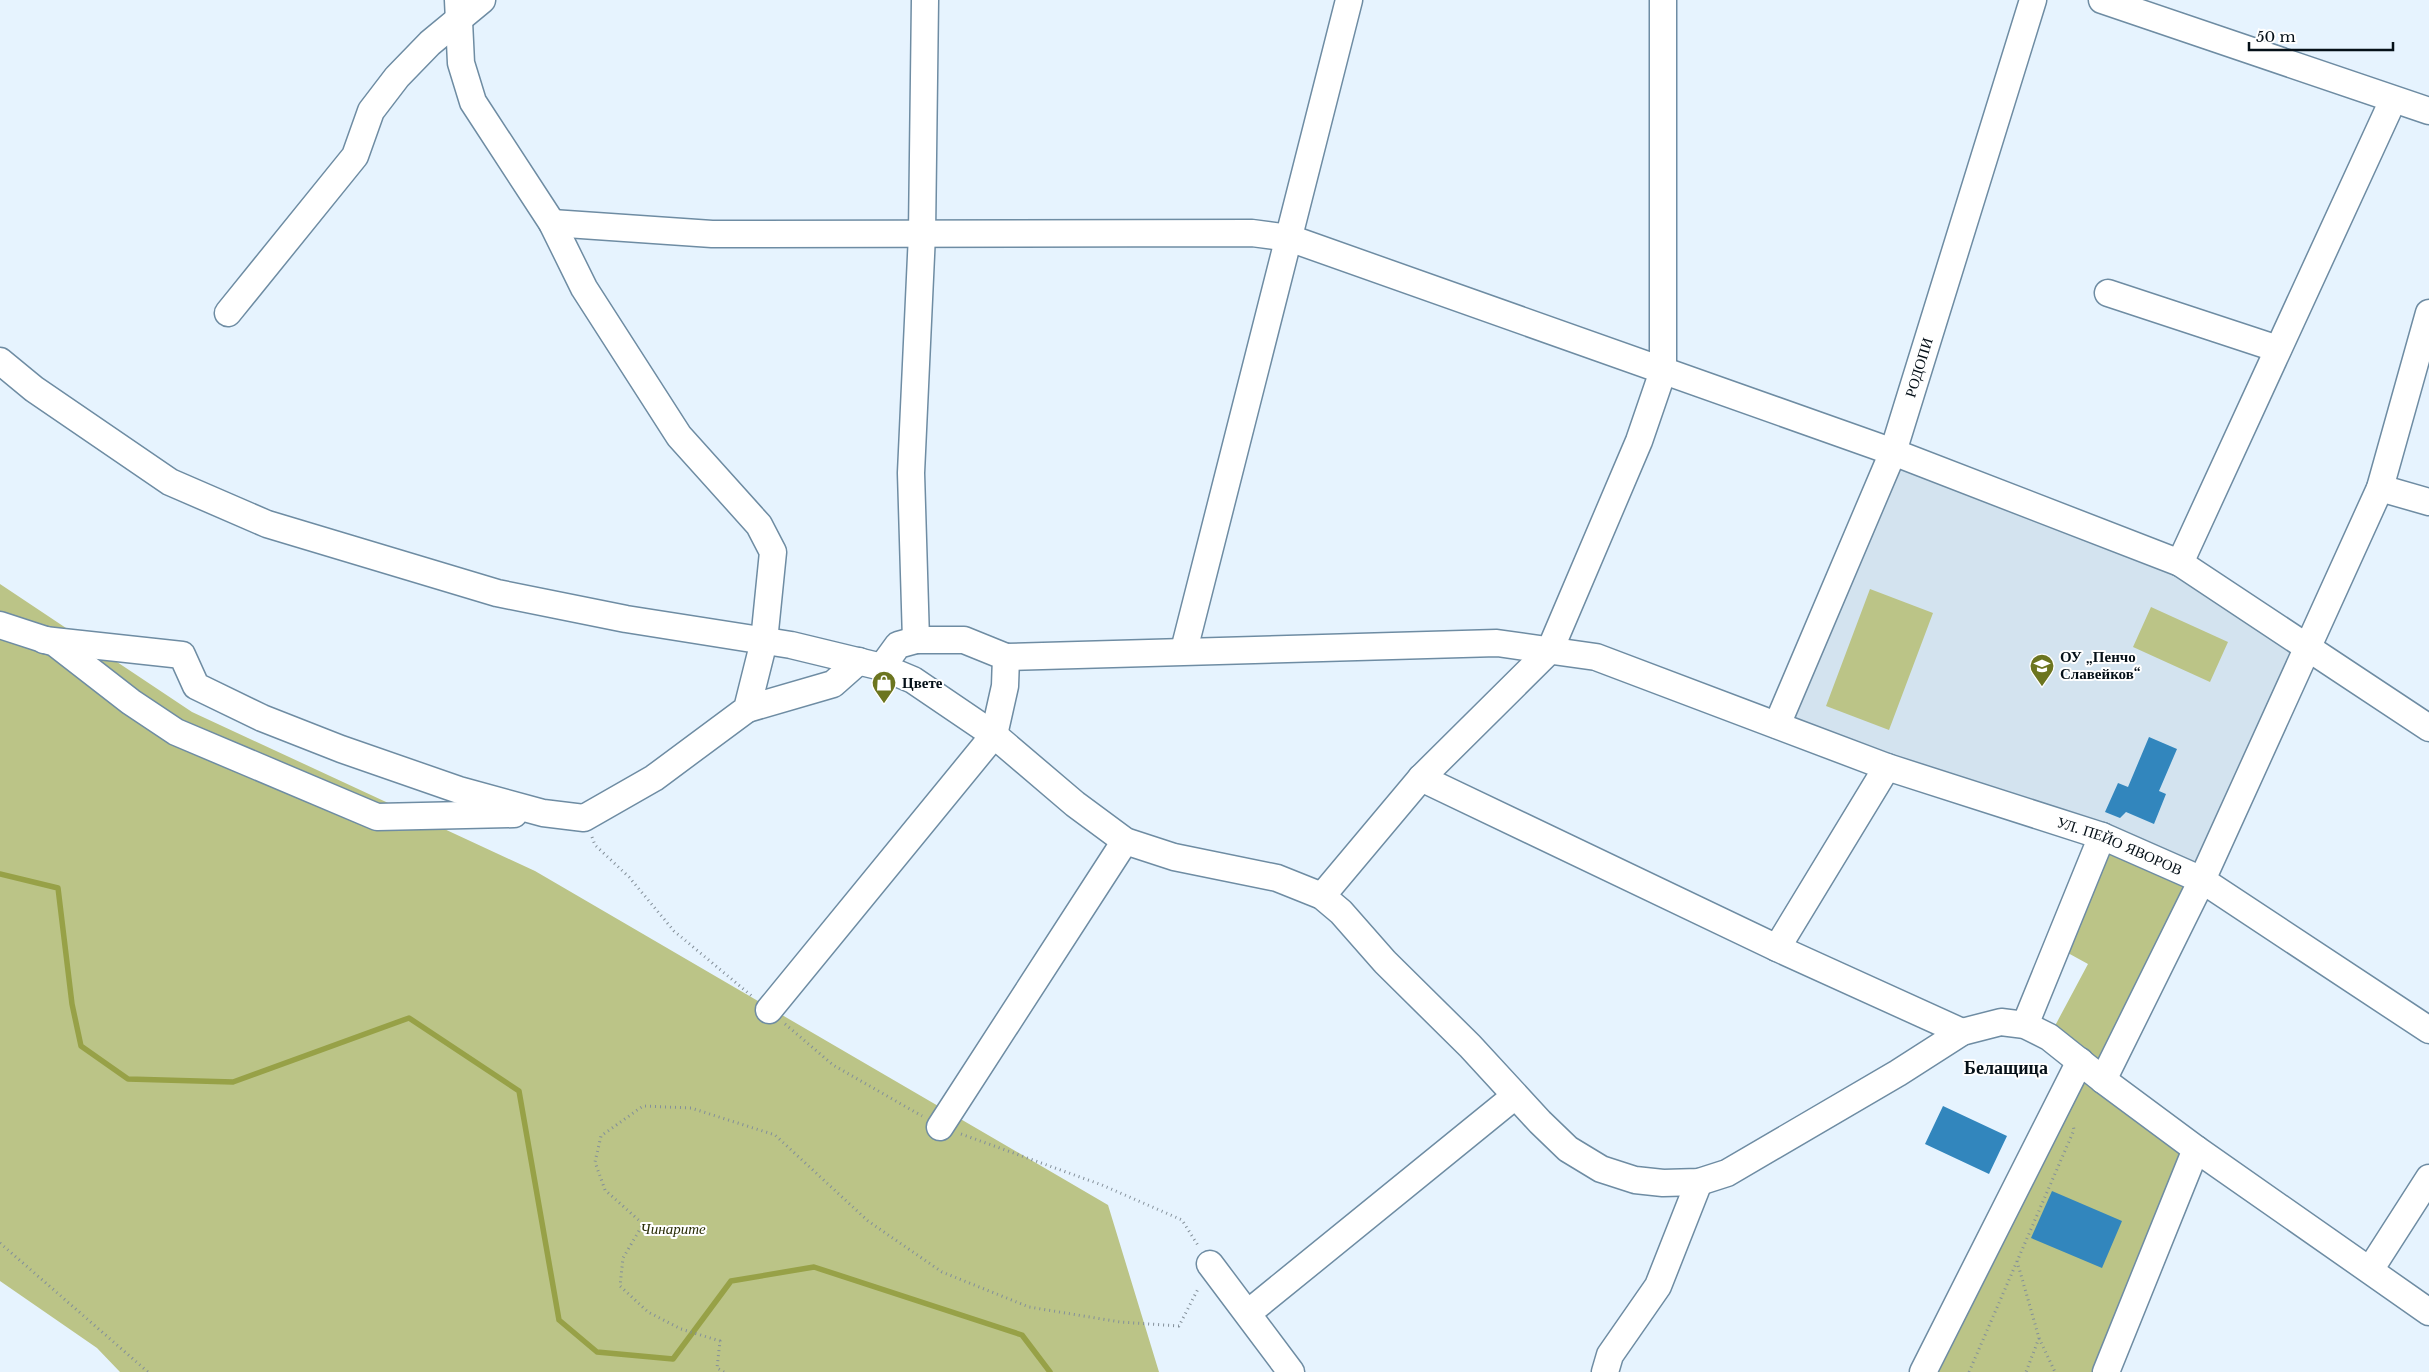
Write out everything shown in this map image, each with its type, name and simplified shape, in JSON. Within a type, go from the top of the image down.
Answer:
[{"type":"street","points":[[228,313],[355,156],[371,112],[396,77],[430,43],[458,10],[482,0]]},
{"type":"street","points":[[916,640],[911,473],[922,234],[925,0]]},
{"type":"street","points":[[1184,650],[1349,0]]},
{"type":"street","points":[[1322,896],[1421,778],[1550,650],[1639,441],[1663,371],[1663,0]]},
{"type":"street","name":"РОДОПИ","points":[[1777,725],[1893,452],[2033,0]]},
{"type":"street","points":[[2102,0],[2429,111]]},
{"type":"street","points":[[458,10],[461,64],[473,102],[552,223],[584,288],[679,436],[759,525],[773,552],[764,641],[747,709]]},
{"type":"street","points":[[2180,563],[2393,100]]},
{"type":"street","points":[[552,223],[712,234],[1252,234],[1290,238],[1893,452],[2180,563],[2429,728]]},
{"type":"street","points":[[2108,293],[2278,349]]},
{"type":"street","points":[[2102,1080],[2202,880],[2309,649],[2380,488],[2429,313]]},
{"type":"street","points":[[0,361],[42,394],[170,482],[267,524],[497,593],[626,619],[764,641],[871,664],[913,680],[994,735],[1075,804],[1125,840],[1174,857],[1277,878],[1322,896],[1341,912],[1385,962],[1470,1046],[1515,1096],[1568,1149],[1601,1169],[1635,1180],[1663,1184],[1699,1182],[1728,1173],[1962,1032],[2001,1022],[2026,1025],[2049,1037],[2102,1080],[2429,1312]]},
{"type":"street","points":[[2380,488],[2429,502]]},
{"type":"street","points":[[0,625],[55,643],[131,702],[176,732],[377,817],[543,813],[584,818],[654,778],[747,709],[833,684],[871,664],[898,645],[916,640],[964,640],[1006,657],[1005,686],[994,735],[769,1010]]},
{"type":"street","points":[[44,640],[182,655],[196,686],[262,718],[341,749],[459,790],[543,813]]},
{"type":"street","name":"УЛ. ПЕЙО ЯВОРОВ","points":[[1006,657],[1184,650],[1497,643],[1596,657],[1887,768],[2102,836],[2202,880],[2429,1030]]},
{"type":"street","points":[[1777,948],[1887,768]]},
{"type":"street","points":[[1421,778],[1777,948],[1962,1032]]},
{"type":"street","points":[[2026,1025],[2102,836]]},
{"type":"street","points":[[940,1127],[1125,840]]},
{"type":"street","points":[[1923,1372],[2080,1061]]},
{"type":"street","points":[[1248,1313],[1515,1096]]},
{"type":"street","points":[[2106,1372],[2196,1148]]},
{"type":"street","points":[[2370,1270],[2429,1178]]},
{"type":"street","points":[[1605,1372],[1610,1355],[1658,1286],[1699,1182]]},
{"type":"street","points":[[1210,1264],[1291,1372]]},
{"type":"path","points":[[584,818],[595,845],[629,877],[674,931],[832,1065],[940,1127],[1102,1186],[1182,1220],[1210,1264],[1179,1326],[1120,1322],[1029,1307],[942,1272],[868,1221],[775,1135],[691,1108],[643,1106],[601,1136],[595,1162],[605,1190],[643,1224],[623,1258],[620,1286],[648,1312],[681,1328],[720,1341],[716,1370],[724,1372]]},
{"type":"path","points":[[1969,1372],[2074,1130],[2073,1121]]},
{"type":"path","points":[[0,1243],[148,1372]]},
{"type":"path","points":[[2017,1260],[2039,1338],[2055,1372]]},
{"type":"path","points":[[2026,1372],[2039,1338]]},
{"type":"shaded area","name":"ОУ „Пенчо Славейков“","points":[[1893,452],[2180,563],[2309,649],[2202,880],[1777,725]]},
{"type":"green space","name":"Чинарите","points":[[0,584],[192,712],[535,871],[1108,1205],[1159,1372],[120,1372],[97,1348],[0,1281]]},
{"type":"green space","points":[[1870,589],[1933,613],[1889,730],[1826,706]]},
{"type":"green space","points":[[2151,607],[2228,642],[2210,682],[2133,647]]},
{"type":"green space","points":[[2102,836],[2202,880],[2103,1080],[2196,1149],[2106,1372],[1923,1372],[2080,1062],[2049,1037],[2088,964],[2057,947]]},
{"type":"building","points":[[2149,737],[2177,749],[2159,791],[2166,794],[2154,824],[2126,812],[2120,818],[2105,812],[2118,783],[2128,787]]},
{"type":"building","points":[[1943,1106],[2007,1136],[1989,1174],[1925,1144]]},
{"type":"building","points":[[2052,1191],[2122,1221],[2102,1268],[2031,1238]]},
{"type":"waterway","points":[[0,874],[58,888],[72,1004],[81,1046],[128,1079],[233,1082],[409,1018],[519,1091],[559,1320],[597,1352],[673,1359],[731,1281],[814,1267],[1022,1335],[1050,1372]]},
{"type":"place","name":"ОУ „Пенчо Славейков“","points":[[2042,687]]},
{"type":"place","name":"Цвете","points":[[884,704]]},
{"type":"district","name":"Белащица","points":[[2006,1068]]}]
